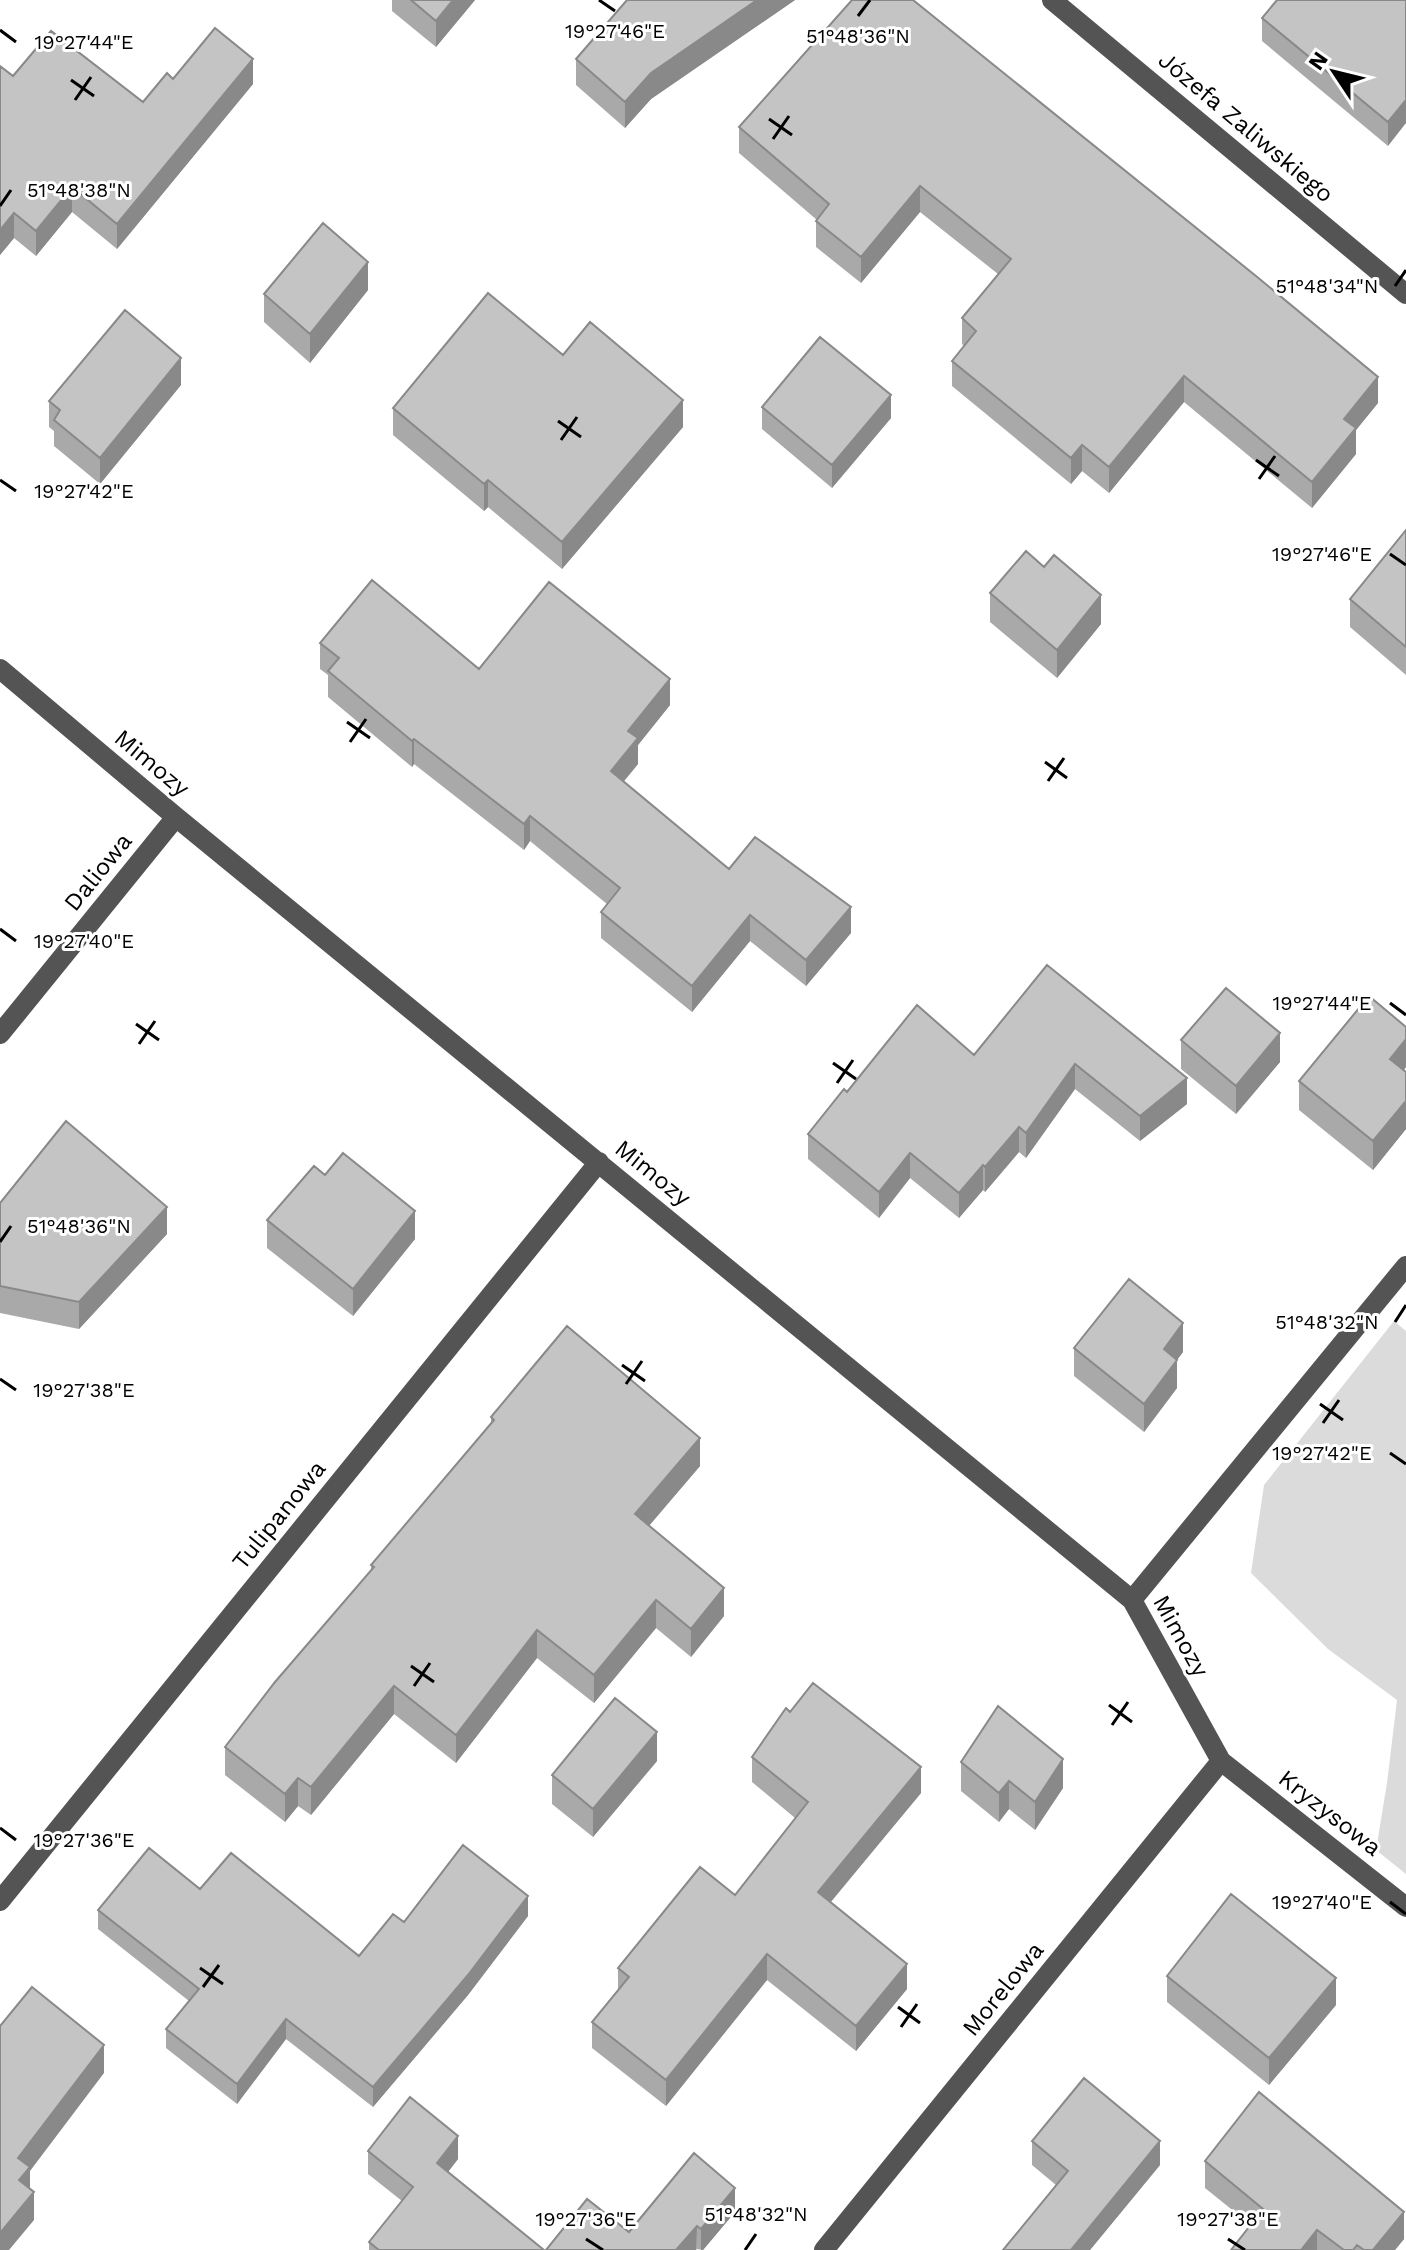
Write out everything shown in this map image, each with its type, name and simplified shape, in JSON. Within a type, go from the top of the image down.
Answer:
[{"type":"street","name":"Józefa Zaliwskiego","points":[[1052,0],[1406,294]]},
{"type":"street","name":"Mimozy","points":[[0,669],[176,817],[1132,1600],[1221,1761]]},
{"type":"street","name":"Daliowa","points":[[0,1034],[176,817]]},
{"type":"street","name":"Tulipanowa","points":[[0,1901],[599,1162]]},
{"type":"street","points":[[1132,1600],[1406,1266]]},
{"type":"street","name":"Kryzysowa","points":[[1221,1761],[1406,1907]]},
{"type":"street","name":"Morelowa","points":[[824,2250],[1221,1761]]},
{"type":"shaded area","points":[[1394,1321],[1406,1331],[1406,1874],[1376,1850],[1397,1700],[1328,1649],[1251,1573],[1264,1485]]},
{"type":"building","points":[[411,0],[453,0],[436,21]]},
{"type":"building","points":[[627,0],[757,0],[651,73],[625,102],[576,59]]},
{"type":"building","points":[[852,0],[913,0],[1378,377],[1344,419],[1356,428],[1312,482],[1184,376],[1109,467],[1082,445],[1071,458],[952,361],[976,331],[962,318],[1011,259],[920,186],[861,257],[816,221],[829,204],[739,127]]},
{"type":"building","points":[[1277,0],[1406,0],[1406,100],[1388,122],[1262,18]]},
{"type":"building","points":[[215,28],[253,59],[117,224],[72,187],[36,231],[14,213],[0,230],[0,66],[13,76],[51,31],[143,102],[167,73],[173,79]]},
{"type":"building","points":[[323,223],[368,262],[310,334],[264,294]]},
{"type":"building","points":[[488,293],[563,355],[590,322],[683,400],[562,542],[488,480],[484,484],[393,408]]},
{"type":"building","points":[[125,310],[181,358],[100,458],[54,420],[60,410],[49,401]]},
{"type":"building","points":[[820,337],[891,395],[832,465],[762,407]]},
{"type":"building","points":[[1406,530],[1406,647],[1350,599]]},
{"type":"building","points":[[1026,551],[1044,567],[1054,555],[1101,595],[1057,650],[990,593]]},
{"type":"building","points":[[372,580],[479,669],[549,582],[670,679],[628,731],[638,738],[611,771],[729,869],[755,837],[851,907],[806,960],[750,915],[692,986],[601,912],[620,888],[530,816],[524,824],[414,739],[412,741],[328,671],[339,658],[320,643]]},
{"type":"building","points":[[1047,965],[1187,1078],[1140,1116],[1075,1064],[1026,1133],[1019,1127],[959,1193],[910,1153],[879,1192],[808,1134],[844,1089],[847,1092],[917,1005],[974,1055]]},
{"type":"building","points":[[1226,988],[1280,1033],[1236,1086],[1181,1040]]},
{"type":"building","points":[[1369,996],[1406,1027],[1406,1039],[1390,1059],[1406,1072],[1406,1101],[1373,1141],[1299,1081]]},
{"type":"building","points":[[66,1121],[167,1207],[79,1302],[0,1286],[0,1203]]},
{"type":"building","points":[[343,1153],[415,1211],[353,1289],[267,1220],[314,1166],[325,1175]]},
{"type":"building","points":[[1129,1279],[1183,1323],[1164,1349],[1177,1360],[1144,1404],[1074,1348]]},
{"type":"building","points":[[567,1326],[700,1438],[635,1514],[724,1588],[691,1629],[656,1600],[594,1675],[537,1630],[456,1735],[394,1686],[311,1787],[298,1778],[285,1794],[225,1747],[275,1682],[374,1567],[371,1565],[494,1420],[491,1417]]},
{"type":"building","points":[[813,1683],[921,1767],[818,1892],[907,1964],[856,2026],[767,1954],[666,2080],[592,2022],[629,1977],[618,1968],[700,1867],[735,1895],[808,1802],[752,1757],[786,1708],[790,1712]]},
{"type":"building","points":[[615,1698],[657,1732],[593,1809],[552,1775]]},
{"type":"building","points":[[998,1706],[1063,1759],[1035,1802],[1009,1781],[999,1793],[961,1762]]},
{"type":"building","points":[[463,1845],[528,1896],[468,1975],[373,2087],[286,2019],[237,2084],[166,2029],[199,1989],[98,1910],[149,1848],[200,1889],[231,1853],[359,1956],[393,1914],[404,1922]]},
{"type":"building","points":[[1231,1894],[1336,1978],[1269,2058],[1167,1976]]},
{"type":"building","points":[[32,1987],[104,2045],[18,2158],[30,2167],[19,2180],[34,2192],[0,2233],[0,2026]]},
{"type":"building","points":[[1084,2078],[1160,2141],[1071,2250],[1003,2250],[1068,2171],[1032,2141]]},
{"type":"building","points":[[1259,2092],[1404,2212],[1373,2250],[1364,2250],[1357,2245],[1353,2250],[1344,2250],[1317,2230],[1301,2250],[1231,2250],[1263,2209],[1205,2161]]},
{"type":"building","points":[[410,2097],[458,2136],[437,2163],[544,2250],[379,2250],[369,2242],[413,2187],[368,2151]]},
{"type":"building","points":[[694,2153],[735,2188],[701,2229],[697,2226],[676,2250],[546,2250],[587,2199],[629,2232]]}]
